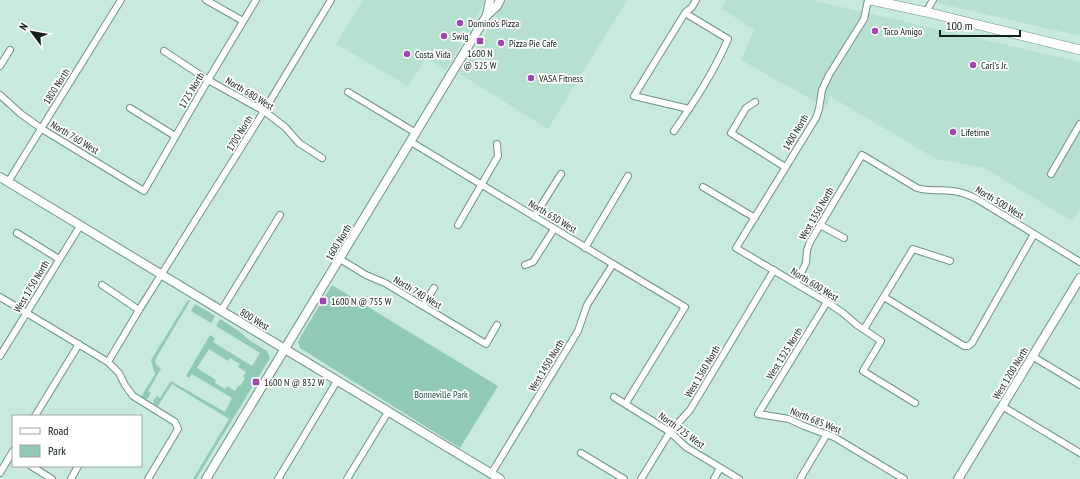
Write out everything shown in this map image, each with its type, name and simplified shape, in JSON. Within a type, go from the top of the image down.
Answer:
[{"type":"main road","points":[[869,0],[926,12],[1080,50]]},
{"type":"street","name":"1800 North","points":[[8,182],[121,0]]},
{"type":"street","points":[[206,0],[243,22]]},
{"type":"street","name":"1725 North","points":[[144,191],[256,0]]},
{"type":"street","name":"1700 North","points":[[108,362],[331,0]]},
{"type":"street","name":"1600 North","points":[[487,15],[490,0]]},
{"type":"street","name":"1600 North","points":[[206,479],[487,15],[497,6],[500,0]]},
{"type":"street","points":[[689,109],[634,96],[685,13],[692,7],[696,0]]},
{"type":"street","name":"1400 North","points":[[736,248],[816,118],[820,109],[822,90],[829,75],[864,19],[869,0]]},
{"type":"street","points":[[926,12],[933,0]]},
{"type":"street","points":[[674,131],[718,61],[728,39],[685,13]]},
{"type":"street","points":[[0,66],[10,50]]},
{"type":"street","name":"North 680 West","points":[[164,51],[208,80],[264,111],[285,127],[299,143],[322,158]]},
{"type":"street","points":[[348,92],[416,133]]},
{"type":"street","name":"North 760 West","points":[[0,95],[21,114],[42,129],[144,191]]},
{"type":"street","points":[[755,102],[746,108],[731,133],[785,167]]},
{"type":"street","points":[[130,108],[175,136]]},
{"type":"street","points":[[1051,174],[1080,124]]},
{"type":"street","name":"North 650 West","points":[[411,142],[685,307],[626,403]]},
{"type":"street","points":[[458,225],[482,185],[485,176],[498,156],[497,144]]},
{"type":"street","name":"West 1350 North","points":[[796,283],[806,263],[807,250],[810,242],[862,155]]},
{"type":"street","name":"North 500 West","points":[[862,155],[917,188],[925,190],[953,191],[973,197],[1080,262]]},
{"type":"street","points":[[534,217],[561,174]]},
{"type":"street","points":[[585,248],[628,176]]},
{"type":"street","name":"800 West","points":[[0,177],[500,479]]},
{"type":"street","points":[[704,187],[755,218]]},
{"type":"street","points":[[221,311],[280,215]]},
{"type":"street","points":[[820,225],[844,238]]},
{"type":"street","name":"West 1750 North","points":[[0,356],[80,226]]},
{"type":"street","points":[[525,264],[533,262],[554,228]]},
{"type":"street","points":[[17,233],[59,260]]},
{"type":"street","points":[[884,296],[964,346],[968,346],[972,342],[1001,293],[1034,234]]},
{"type":"street","name":"North 600 West","points":[[736,248],[827,302],[881,341],[863,371],[915,403]]},
{"type":"street","points":[[864,329],[913,249],[950,261]]},
{"type":"street","name":"North 740 West","points":[[340,259],[486,344],[497,325]]},
{"type":"street","name":"West 1450 North","points":[[491,474],[578,331],[587,305],[613,264]]},
{"type":"street","name":"West 1360 North","points":[[641,479],[670,432],[690,410],[774,270]]},
{"type":"street","name":"West 1200 North","points":[[958,479],[1080,278]]},
{"type":"street","points":[[102,285],[139,310]]},
{"type":"street","points":[[423,306],[434,288]]},
{"type":"street","points":[[0,297],[108,362],[119,373],[133,396],[175,422],[178,429],[148,479]]},
{"type":"street","name":"West 1325 North","points":[[758,414],[827,302]]},
{"type":"street","points":[[36,415],[79,344]]},
{"type":"street","points":[[1032,356],[1080,385]]},
{"type":"street","points":[[278,479],[337,381]]},
{"type":"street","name":"North 725 West","points":[[614,397],[626,403],[670,432],[686,447],[739,479]]},
{"type":"street","points":[[1002,406],[1080,453]]},
{"type":"street","points":[[347,479],[388,412]]},
{"type":"street","name":"North 685 West","points":[[758,414],[789,419],[834,437],[904,479]]},
{"type":"street","points":[[800,479],[827,434]]},
{"type":"street","points":[[581,453],[624,479]]},
{"type":"street","points":[[0,473],[12,455]]},
{"type":"street","points":[[33,467],[52,479]]},
{"type":"street","points":[[71,479],[77,467]]},
{"type":"street","points":[[714,479],[720,468]]},
{"type":"shaded area","points":[[363,0],[486,0],[446,70],[426,58],[408,86],[336,44]]},
{"type":"shaded area","points":[[506,0],[627,0],[548,129],[460,74]]},
{"type":"shaded area","points":[[726,0],[811,0],[1080,62],[1080,209],[1072,221],[985,168],[936,159],[830,96],[827,108],[741,60],[754,30],[721,8]]},
{"type":"shaded area","points":[[938,0],[1080,0],[1080,36],[937,3]]},
{"type":"green space","name":"Bonneville Park","points":[[332,285],[498,386],[460,448],[300,348],[298,342],[301,336]]},
{"type":"green space","points":[[188,300],[190,301],[155,360],[156,364],[161,369],[148,391],[151,393],[148,398],[145,399],[141,397],[155,374],[151,360]]},
{"type":"green space","points":[[195,304],[215,316],[211,323],[191,311]]},
{"type":"green space","points":[[220,319],[267,351],[270,358],[196,479],[193,479],[229,419],[172,384],[158,406],[154,404],[153,401],[157,396],[160,398],[171,381],[225,412],[232,398],[192,374],[189,378],[186,376],[210,335],[215,338],[213,342],[252,366],[260,353],[216,326]],"holes":[[[209,349],[228,361],[230,358],[240,364],[238,367],[246,372],[243,377],[245,378],[235,391],[227,386],[225,389],[215,383],[216,380],[197,368]]]},
{"type":"place","name":"Domino's Pizza","points":[[460,23]]},
{"type":"place","name":"Taco Amigo","points":[[875,31]]},
{"type":"place","name":"Swig","points":[[444,36]]},
{"type":"place","name":"1600 N @ 525 W","points":[[480,41]]},
{"type":"place","name":"Pizza Pie Cafe","points":[[501,43]]},
{"type":"place","name":"Costa Vida","points":[[407,54]]},
{"type":"place","name":"Carl's Jr.","points":[[973,65]]},
{"type":"place","name":"VASA Fitness","points":[[531,78]]},
{"type":"place","name":"Lifetime","points":[[953,132]]},
{"type":"place","name":"1600 N @ 755 W","points":[[323,301]]},
{"type":"place","name":"1600 N @ 832 W","points":[[256,382]]}]
